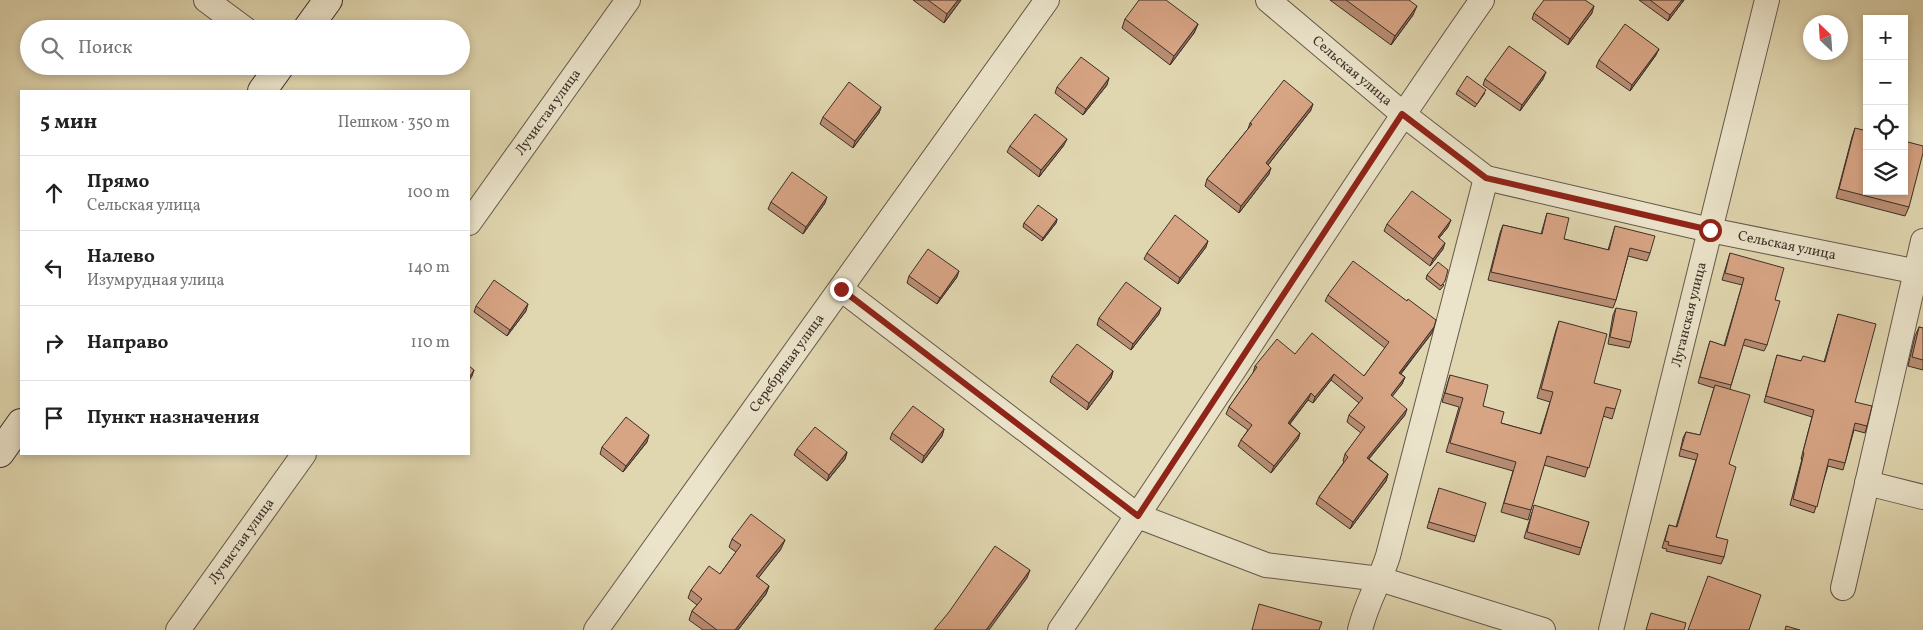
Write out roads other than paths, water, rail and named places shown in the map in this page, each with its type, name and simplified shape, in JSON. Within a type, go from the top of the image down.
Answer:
[{"type":"main road","points":[[314,20],[328,0]]},
{"type":"main road","points":[[263,90],[274,75]]},
{"type":"main road","points":[[0,453],[20,424]]},
{"type":"street","points":[[206,0],[234,20]]},
{"type":"street","name":"Лучистая улица","points":[[470,222],[628,0]]},
{"type":"street","name":"Серебряная улица","points":[[596,630],[1047,0]]},
{"type":"street","name":"Сельская улица","points":[[1268,0],[1402,114],[1486,178],[1710,230],[1919,272]]},
{"type":"street","points":[[1060,630],[1138,516],[1402,114],[1482,0]]},
{"type":"street","name":"Луганская улица","points":[[1610,630],[1767,0]]},
{"type":"street","points":[[1360,630],[1365,610],[1380,580],[1391,546],[1486,178]]},
{"type":"street","points":[[1843,588],[1919,272],[1923,241]]},
{"type":"street","points":[[841,289],[1138,516],[1266,565],[1380,580],[1543,630]]},
{"type":"street","name":"Лучистая улица","points":[[178,630],[303,455]]},
{"type":"street","points":[[1867,483],[1923,497]]}]
